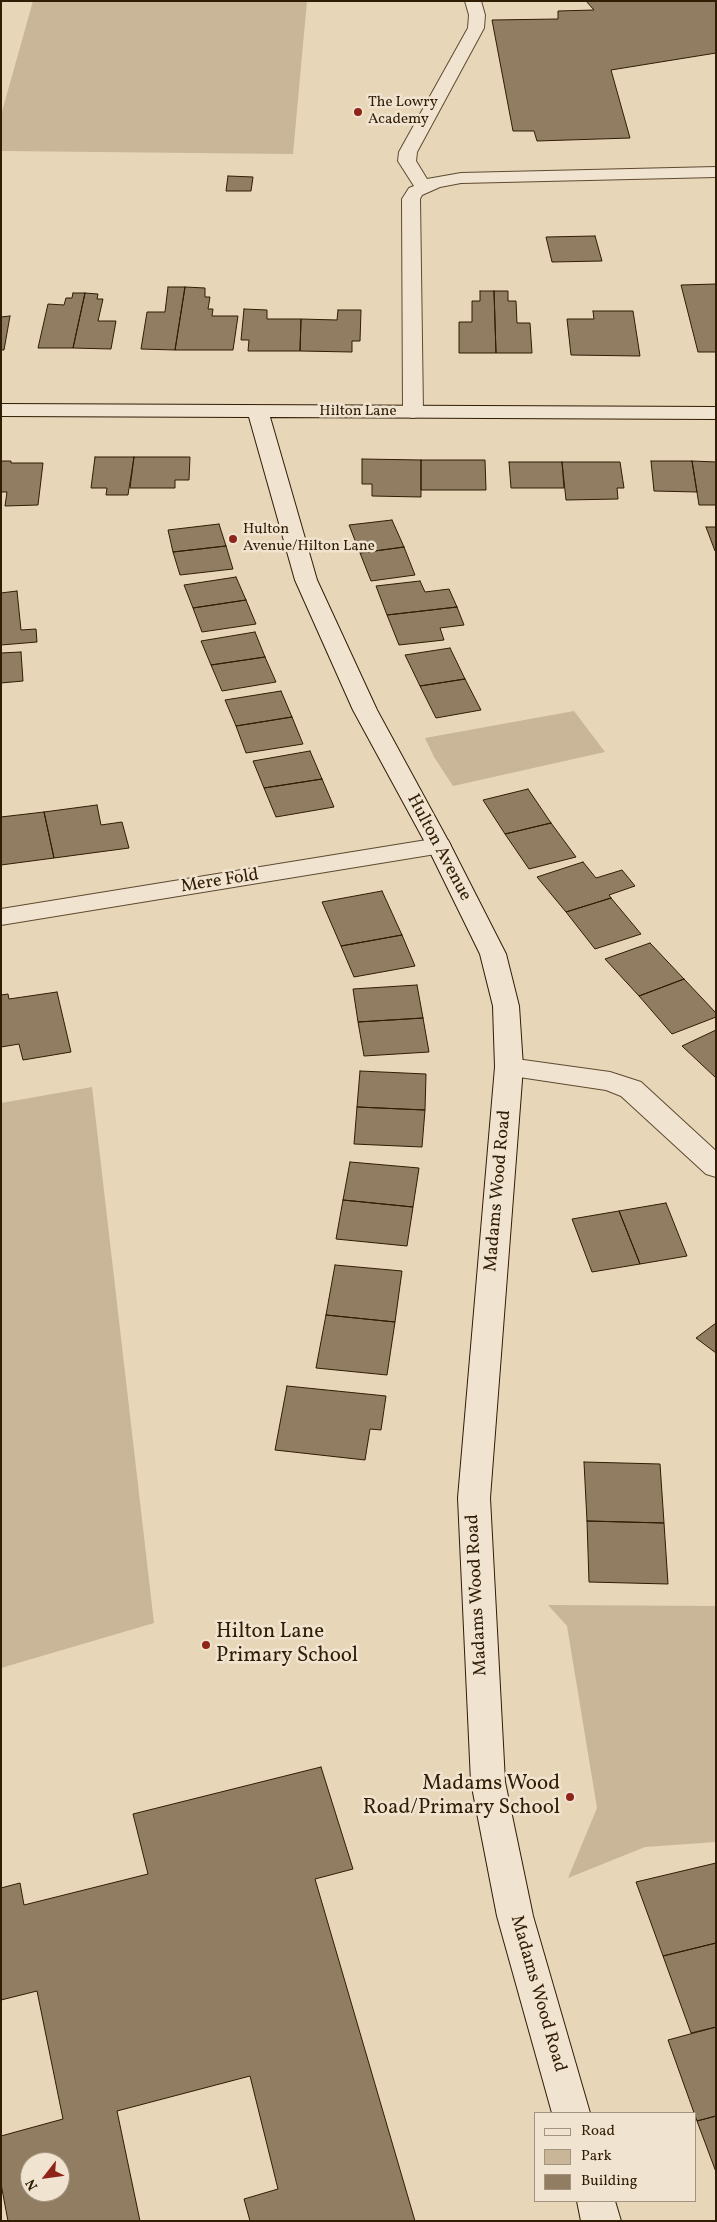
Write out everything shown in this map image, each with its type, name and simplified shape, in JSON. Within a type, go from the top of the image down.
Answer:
[{"type":"street","points":[[423,186],[407,162],[408,152],[476,28],[477,15],[473,1]]},
{"type":"street","points":[[413,412],[411,199],[415,192],[423,186],[435,182],[460,178],[716,172]]},
{"type":"street","name":"Hilton Lane","points":[[1,410],[716,413]]},
{"type":"street","name":"Hulton Avenue","points":[[258,412],[306,580],[364,710],[439,846],[493,954],[506,1006],[509,1067]]},
{"type":"street","name":"Mere Fold","points":[[1,917],[439,846]]},
{"type":"street","points":[[509,1067],[610,1081],[631,1089],[716,1167]]},
{"type":"street","name":"Madams Wood Road","points":[[509,1067],[474,1498],[488,1782],[515,1916],[571,2112]]},
{"type":"street","points":[[596,2202],[601,2221]]},
{"type":"green space","points":[[33,1],[307,1],[293,154],[1,151],[1,115]]},
{"type":"green space","points":[[574,711],[605,752],[453,786],[434,757],[425,738]]},
{"type":"green space","points":[[92,1087],[154,1623],[1,1668],[1,1103]]},
{"type":"green space","points":[[548,1605],[716,1606],[716,1842],[645,1847],[568,1878],[597,1808],[567,1626]]},
{"type":"building","points":[[586,1],[716,1],[716,53],[611,70],[630,138],[537,141],[534,131],[513,131],[492,20],[558,19],[558,11],[594,10]]},
{"type":"building","points":[[228,176],[253,177],[251,191],[226,191]]},
{"type":"building","points":[[595,236],[602,261],[552,262],[546,237]]},
{"type":"building","points":[[716,284],[716,352],[698,352],[681,285]]},
{"type":"building","points":[[168,287],[185,287],[175,350],[141,349],[147,312],[165,312]]},
{"type":"building","points":[[185,287],[205,288],[205,297],[210,297],[208,309],[213,309],[212,316],[238,316],[233,350],[175,350]]},
{"type":"building","points":[[480,291],[494,291],[496,353],[459,353],[459,322],[472,322],[472,301],[480,301]]},
{"type":"building","points":[[494,291],[508,291],[508,301],[516,301],[517,323],[530,323],[532,353],[496,353]]},
{"type":"building","points":[[73,293],[85,293],[73,348],[38,348],[48,304],[64,305],[66,298],[72,298]]},
{"type":"building","points":[[85,293],[98,294],[97,299],[103,299],[98,321],[116,321],[111,349],[73,348]]},
{"type":"building","points":[[244,309],[267,310],[267,319],[301,319],[300,351],[248,351],[249,340],[241,340]]},
{"type":"building","points":[[338,310],[361,310],[360,341],[352,341],[352,352],[300,351],[301,319],[337,320]]},
{"type":"building","points":[[593,311],[633,311],[640,356],[571,355],[567,319],[594,319]]},
{"type":"building","points":[[10,316],[4,350],[1,350],[1,317]]},
{"type":"building","points":[[95,457],[134,457],[128,495],[106,495],[107,488],[91,488]]},
{"type":"building","points":[[134,457],[190,457],[189,480],[175,480],[175,488],[130,488]]},
{"type":"building","points":[[362,459],[421,460],[421,497],[372,496],[372,484],[362,484]]},
{"type":"building","points":[[421,460],[485,460],[486,490],[421,490]]},
{"type":"building","points":[[1,461],[11,461],[11,463],[43,463],[38,505],[5,506],[7,492],[1,492]]},
{"type":"building","points":[[651,461],[692,461],[697,492],[654,491]]},
{"type":"building","points":[[692,461],[716,462],[716,505],[699,505]]},
{"type":"building","points":[[509,462],[562,462],[564,488],[511,488]]},
{"type":"building","points":[[562,462],[620,462],[624,488],[617,488],[618,499],[566,500]]},
{"type":"building","points":[[392,520],[404,547],[360,553],[349,525]]},
{"type":"building","points":[[219,524],[226,546],[173,552],[168,530]]},
{"type":"building","points":[[706,527],[716,527],[716,551],[715,551]]},
{"type":"building","points":[[226,546],[233,569],[180,575],[173,552]]},
{"type":"building","points":[[404,547],[415,575],[371,581],[360,553]]},
{"type":"building","points":[[236,577],[246,600],[193,608],[184,585]]},
{"type":"building","points":[[420,581],[425,592],[449,589],[457,607],[387,615],[376,586]]},
{"type":"building","points":[[17,591],[21,630],[36,629],[37,642],[1,645],[1,593]]},
{"type":"building","points":[[246,600],[256,624],[202,632],[193,608]]},
{"type":"building","points":[[457,607],[464,625],[440,628],[444,640],[399,645],[387,615]]},
{"type":"building","points":[[255,632],[265,657],[211,665],[201,641]]},
{"type":"building","points":[[450,648],[465,679],[420,686],[405,655]]},
{"type":"building","points":[[21,652],[23,681],[1,683],[1,653]]},
{"type":"building","points":[[265,657],[276,682],[222,691],[211,665]]},
{"type":"building","points":[[465,679],[481,710],[436,718],[420,686]]},
{"type":"building","points":[[281,691],[292,717],[236,726],[225,700]]},
{"type":"building","points":[[292,717],[303,744],[246,753],[236,726]]},
{"type":"building","points":[[310,751],[322,779],[264,788],[253,761]]},
{"type":"building","points":[[322,779],[334,807],[276,817],[264,788]]},
{"type":"building","points":[[528,789],[551,823],[505,834],[483,800]]},
{"type":"building","points":[[97,805],[101,825],[122,822],[129,848],[54,858],[44,812]]},
{"type":"building","points":[[44,812],[54,858],[1,865],[1,817]]},
{"type":"building","points":[[551,823],[576,857],[529,869],[505,834]]},
{"type":"building","points":[[583,862],[596,878],[622,870],[635,886],[609,895],[611,898],[566,912],[537,877]]},
{"type":"building","points":[[382,891],[402,935],[341,946],[322,902]]},
{"type":"building","points":[[611,898],[641,934],[595,949],[566,912]]},
{"type":"building","points":[[402,935],[415,966],[354,977],[341,946]]},
{"type":"building","points":[[650,943],[684,979],[639,996],[605,959]]},
{"type":"building","points":[[684,979],[716,1013],[716,1017],[672,1034],[639,996]]},
{"type":"building","points":[[417,985],[423,1018],[358,1022],[353,989]]},
{"type":"building","points":[[57,992],[71,1052],[23,1060],[19,1044],[1,1047],[1,995],[8,994],[9,999]]},
{"type":"building","points":[[423,1018],[429,1052],[364,1056],[358,1022]]},
{"type":"building","points":[[716,1030],[716,1078],[682,1046]]},
{"type":"building","points":[[360,1071],[426,1074],[425,1110],[357,1107]]},
{"type":"building","points":[[357,1107],[425,1110],[422,1147],[354,1144]]},
{"type":"building","points":[[350,1162],[419,1168],[413,1207],[343,1200]]},
{"type":"building","points":[[343,1200],[413,1207],[407,1246],[336,1239]]},
{"type":"building","points":[[666,1203],[687,1256],[640,1264],[619,1211]]},
{"type":"building","points":[[619,1211],[640,1264],[592,1272],[572,1219]]},
{"type":"building","points":[[335,1265],[402,1271],[395,1322],[326,1315]]},
{"type":"building","points":[[326,1315],[395,1322],[387,1375],[316,1368]]},
{"type":"building","points":[[716,1323],[716,1353],[696,1338]]},
{"type":"building","points":[[287,1386],[386,1396],[381,1430],[370,1429],[365,1460],[275,1450]]},
{"type":"building","points":[[584,1462],[660,1464],[664,1523],[587,1521]]},
{"type":"building","points":[[587,1521],[664,1523],[668,1584],[589,1582]]},
{"type":"building","points":[[321,1767],[353,1869],[315,1879],[415,2221],[250,2221],[244,2199],[278,2189],[250,2076],[117,2111],[140,2221],[8,2221],[1,2184],[1,2136],[63,2119],[37,1991],[1,2000],[1,1888],[20,1883],[24,1905],[148,1874],[133,1814]]},
{"type":"building","points":[[716,1863],[716,1943],[663,1956],[636,1882]]},
{"type":"building","points":[[716,1943],[716,2027],[691,2033],[663,1956]]},
{"type":"building","points":[[716,2027],[716,2116],[697,2121],[697,2112],[694,2112],[668,2040]]},
{"type":"building","points":[[716,2116],[716,2172],[697,2121]]},
{"type":"place","name":"The Lowry Academy","points":[[358,112]]},
{"type":"place","name":"Hulton Avenue/Hilton Lane","points":[[233,539]]},
{"type":"place","name":"Hilton Lane Primary School","points":[[206,1645]]},
{"type":"place","name":"Madams Wood Road/Primary School","points":[[570,1797]]}]
